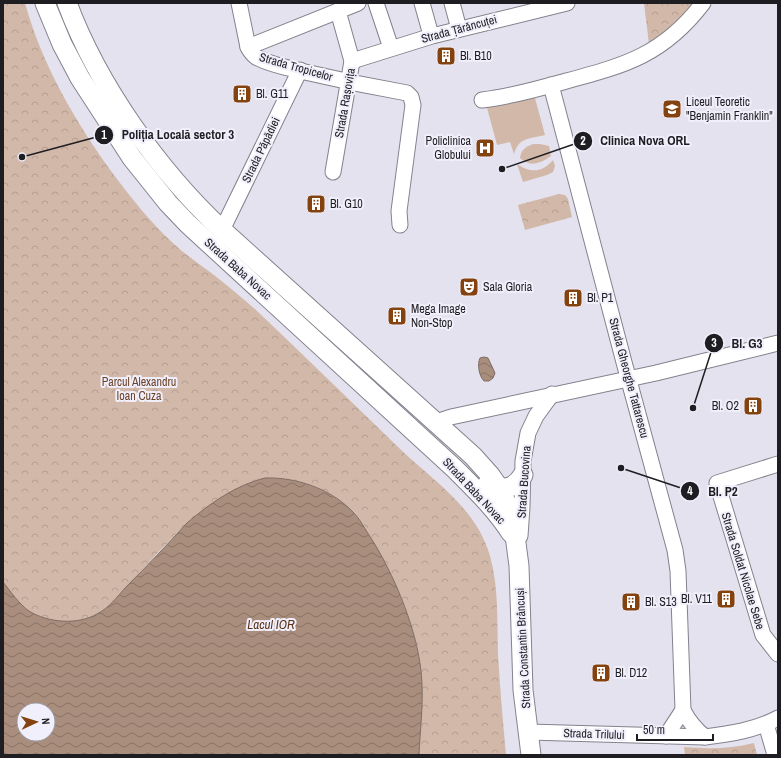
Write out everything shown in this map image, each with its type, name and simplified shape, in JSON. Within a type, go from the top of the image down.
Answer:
[{"type":"main road","name":"Strada Baba Novac","points":[[45,3],[62,44],[80,78],[132,158],[168,202],[200,234],[445,460],[489,504],[505,523],[517,546]]},
{"type":"main road","name":"Strada Baba Novac","points":[[67,3],[84,44],[109,88],[148,147],[182,190],[222,230],[438,424],[484,468],[499,488],[510,513],[517,546]]},
{"type":"main road","points":[[445,460],[471,478],[484,484],[499,488],[510,487],[523,475]]},
{"type":"main road","name":"Strada Constantin Brâncuși","points":[[517,546],[523,690],[531,755]]},
{"type":"street","points":[[239,3],[248,47],[358,3]]},
{"type":"street","points":[[376,3],[391,48]]},
{"type":"street","name":"Strada Țărăncuței","points":[[422,3],[429,28]]},
{"type":"street","points":[[452,3],[459,29]]},
{"type":"street","name":"Strada Țărăncuței","points":[[352,61],[391,48],[459,29],[515,9],[567,3]]},
{"type":"street","points":[[482,100],[494,99],[614,68],[648,53],[664,43],[679,31],[703,3]]},
{"type":"street","name":"Strada Rașovița","points":[[333,172],[352,61],[338,11]]},
{"type":"street","name":"Strada Tropicelor","points":[[248,47],[251,53],[256,57],[277,64],[348,82]]},
{"type":"street","name":"Strada Păpădiei","points":[[222,230],[300,70]]},
{"type":"street","points":[[348,82],[407,93],[411,97],[413,105],[399,211],[400,225]]},
{"type":"street","name":"Strada Gheorghe Tattarescu","points":[[551,85],[628,379],[675,550],[679,579],[683,710],[687,720],[705,737]]},
{"type":"street","points":[[438,424],[442,420],[451,417],[552,394],[628,379],[778,343]]},
{"type":"street","name":"Strada Bucovina","points":[[517,546],[522,512],[525,445],[536,416],[552,394]]},
{"type":"street","name":"Strada Soldat Nicolae Sebe","points":[[778,464],[717,483],[762,635],[778,654]]},
{"type":"street","points":[[666,736],[683,710]]},
{"type":"street","points":[[772,721],[775,755]]},
{"type":"street","name":"Strada Trilului","points":[[528,732],[705,737],[730,734],[772,721]]},
{"type":"green space","name":"Parcul Alexandru Ioan Cuza","points":[[3,3],[25,3],[32,26],[51,71],[86,135],[114,175],[150,219],[179,249],[224,283],[256,310],[398,447],[452,496],[475,523],[490,556],[495,580],[498,655],[506,755],[419,755],[422,702],[421,670],[415,639],[405,607],[393,577],[383,558],[356,514],[329,494],[314,486],[295,482],[264,480],[253,481],[245,484],[203,510],[190,521],[110,604],[101,612],[88,618],[62,621],[36,615],[21,605],[3,582]]},
{"type":"green space","points":[[644,3],[698,3],[680,24],[649,44]]},
{"type":"green space","points":[[529,94],[535,98],[545,135],[525,140],[519,144],[514,154],[510,142],[497,145],[486,104]]},
{"type":"green space","points":[[533,144],[549,146],[551,156],[543,161],[532,164],[524,161],[520,158],[522,151]]},
{"type":"green space","points":[[553,160],[555,166],[553,172],[523,182],[517,164],[527,169],[536,170],[545,167]]},
{"type":"green space","points":[[559,194],[565,195],[568,199],[572,217],[525,230],[518,205]]},
{"type":"green space","points":[[754,743],[757,755],[685,755],[684,747],[719,748]]},
{"type":"water","points":[[480,358],[488,358],[495,373],[493,378],[489,381],[484,381],[479,370]]},
{"type":"water","name":"Lacul IOR","points":[[265,478],[276,478],[288,479],[311,485],[342,502],[362,523],[387,566],[396,585],[417,646],[422,685],[419,755],[3,755],[3,582],[22,605],[37,615],[63,621],[89,618],[101,612],[109,605],[195,516],[223,496],[244,485]]},
{"type":"place","name":"Bl. B10","points":[[446,56]]},
{"type":"place","name":"Bl. G11","points":[[242,94]]},
{"type":"place","name":"Liceul Teoretic \"Benjamin Franklin\"","points":[[672,109]]},
{"type":"place","name":"Policlinica Globului","points":[[485,148]]},
{"type":"place","name":"Poliția Locală sector 3","points":[[22,157]]},
{"type":"place","name":"Clinica Nova ORL","points":[[502,169]]},
{"type":"place","name":"Bl. G10","points":[[316,204]]},
{"type":"place","name":"Sala Gloria","points":[[469,287]]},
{"type":"place","name":"Bl. P1","points":[[573,298]]},
{"type":"place","name":"Mega Image Non-Stop","points":[[397,316]]},
{"type":"place","name":"Bl. O2","points":[[753,406]]},
{"type":"place","name":"Bl. G3","points":[[693,408]]},
{"type":"place","name":"Bl. P2","points":[[621,468]]},
{"type":"place","name":"Bl. V11","points":[[726,599]]},
{"type":"place","name":"Bl. S13","points":[[631,602]]},
{"type":"place","name":"Bl. D12","points":[[601,673]]}]
